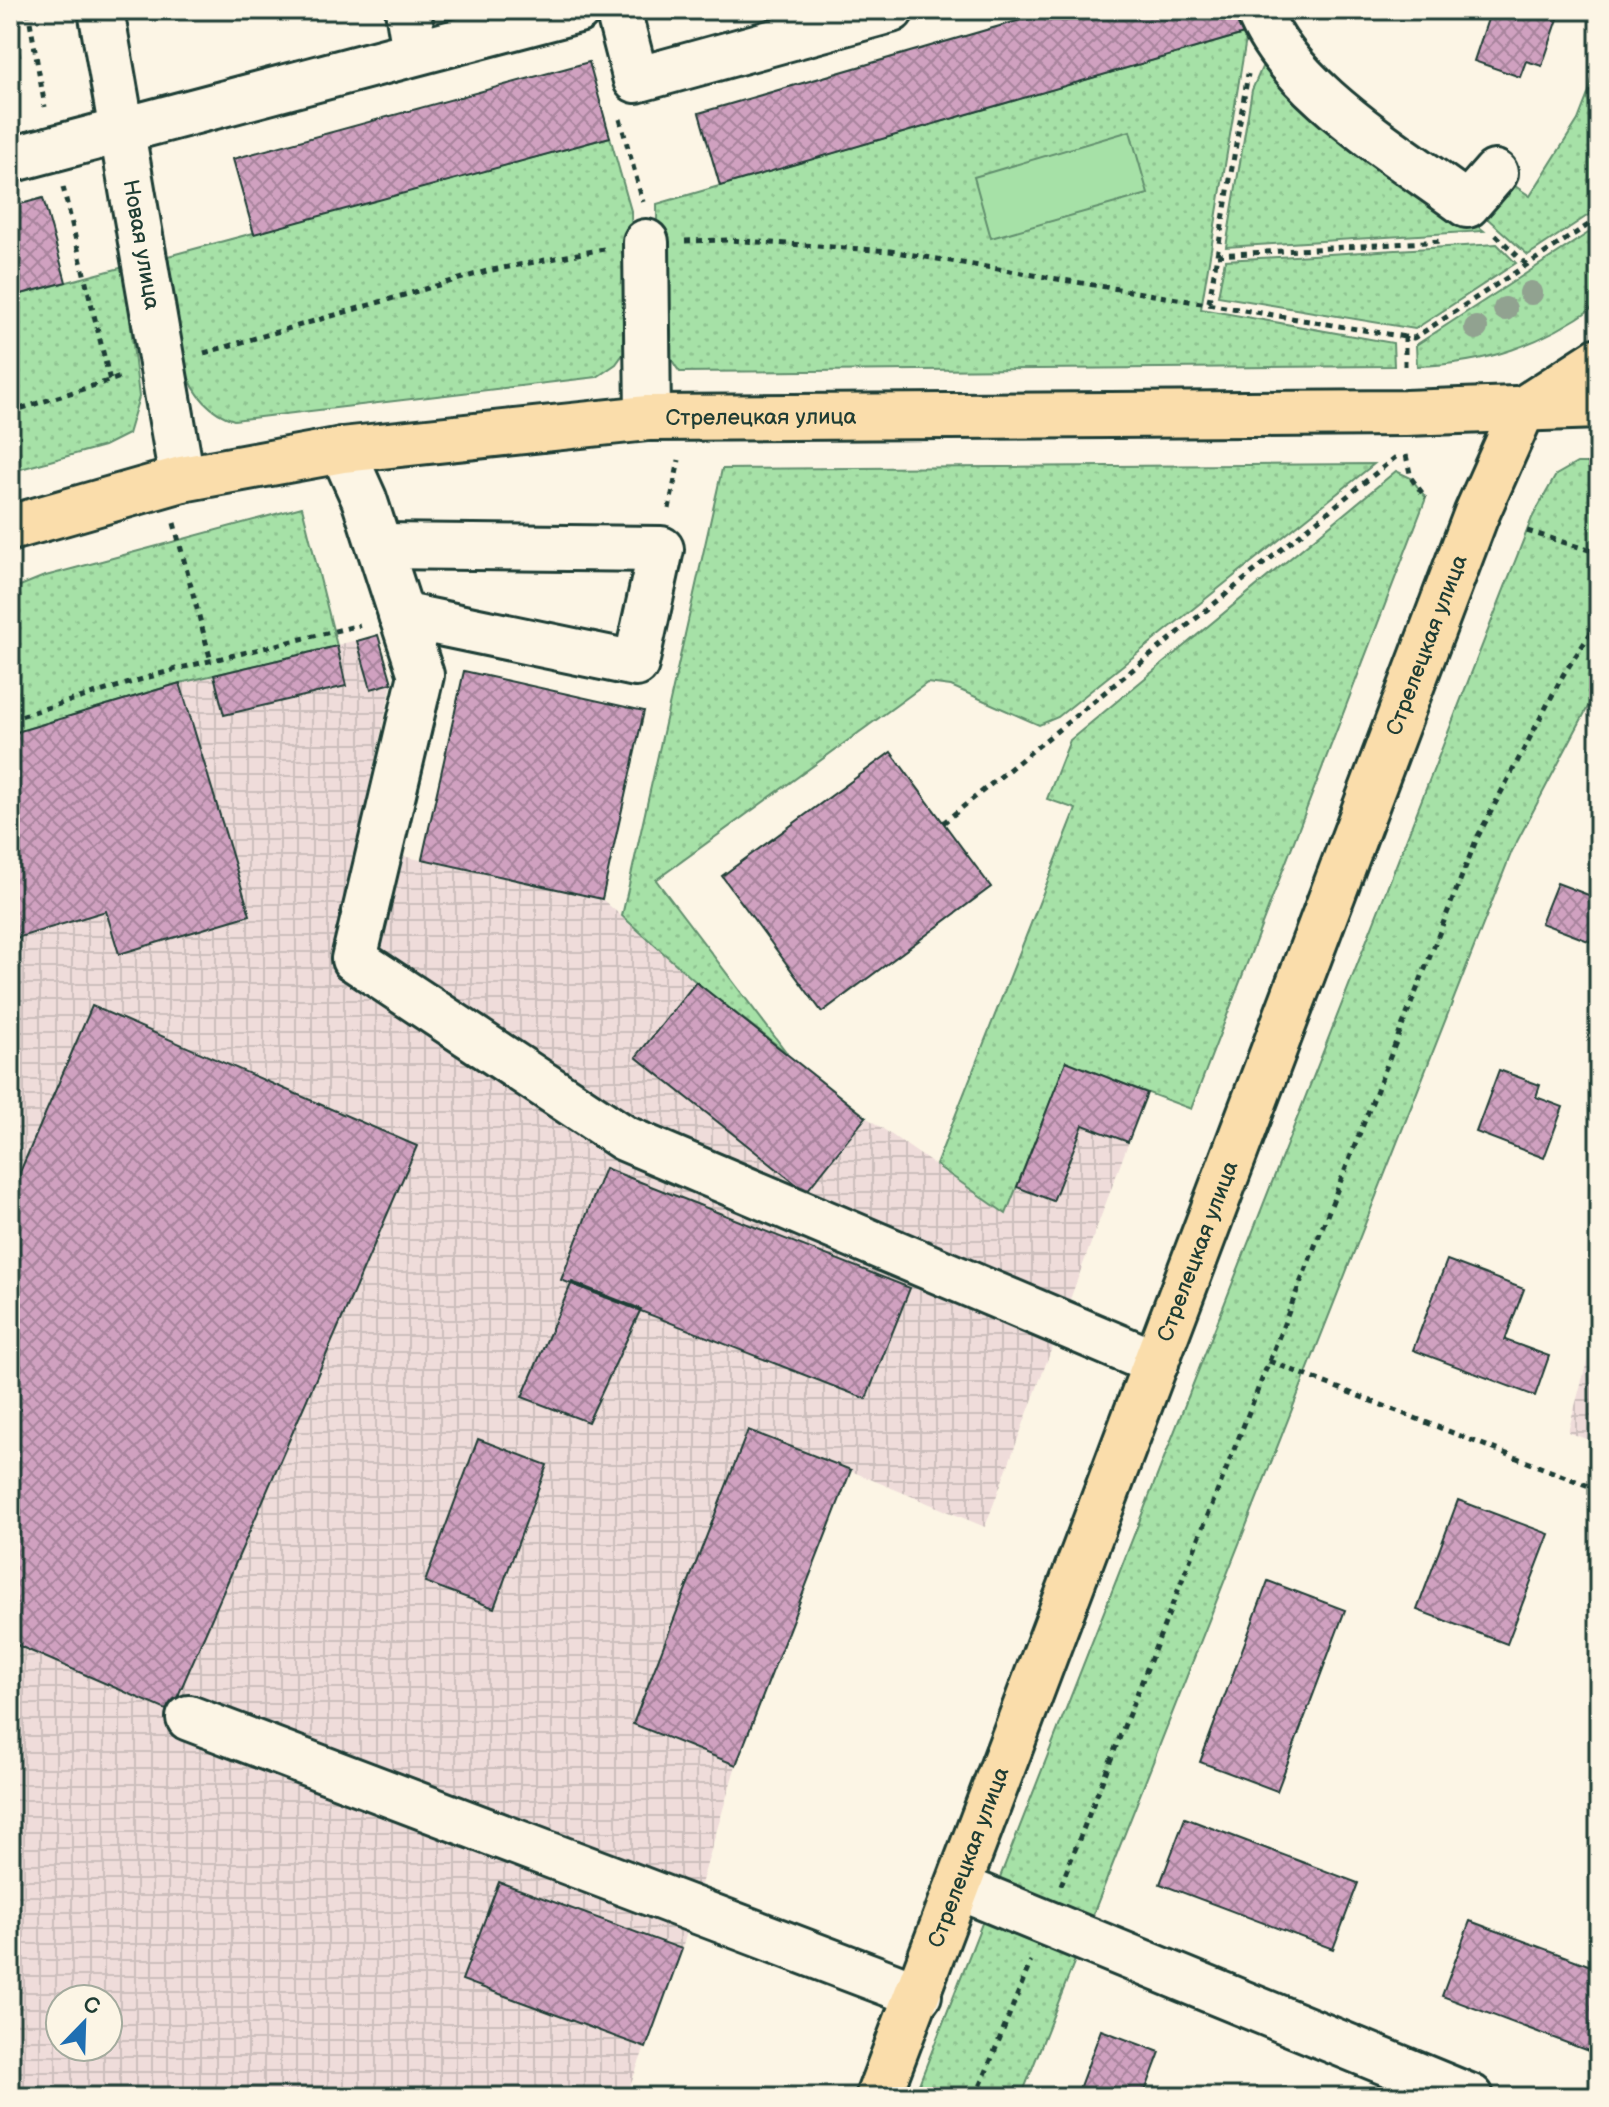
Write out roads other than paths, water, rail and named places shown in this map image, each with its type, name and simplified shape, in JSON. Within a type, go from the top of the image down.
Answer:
[{"type":"main road","points":[[1523,409],[1599,360]]},
{"type":"main road","points":[[1523,409],[1599,406]]},
{"type":"main road","name":"Стрелецкая улица","points":[[10,528],[173,482],[342,450],[648,418],[1523,409],[1476,515],[878,2097]]},
{"type":"street","name":"Новая улица","points":[[101,10],[162,364],[173,482]]},
{"type":"street","points":[[408,10],[415,52]]},
{"type":"street","points":[[10,160],[578,10]]},
{"type":"street","points":[[618,10],[636,80],[891,10]]},
{"type":"street","points":[[1262,22],[1322,96],[1467,205],[1495,173]]},
{"type":"street","points":[[646,242],[648,418]]},
{"type":"street","points":[[342,450],[380,546],[421,675],[354,959],[624,1138],[1156,1363]]},
{"type":"street","points":[[380,546],[661,549],[636,664],[401,615]]},
{"type":"street","points":[[189,1718],[919,1995]]},
{"type":"street","points":[[959,1887],[1471,2097]]}]
